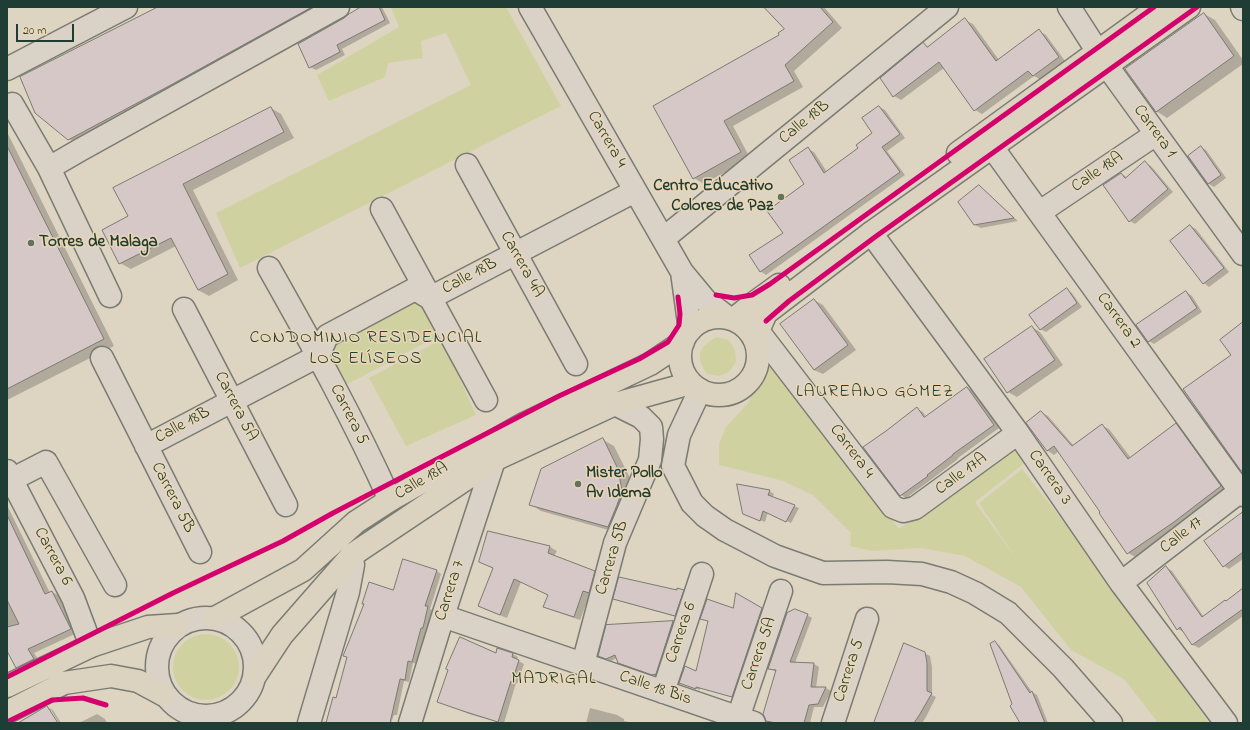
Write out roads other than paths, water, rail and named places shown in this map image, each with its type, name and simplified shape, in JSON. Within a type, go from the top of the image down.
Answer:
[{"type":"main road","points":[[758,340],[750,331],[731,318],[713,317],[700,321],[686,336],[680,357],[683,371],[695,386],[714,394],[730,393],[743,387],[752,376],[758,363],[758,340],[766,313],[871,233],[992,147],[1102,58],[1159,7]]},
{"type":"main road","points":[[731,318],[1102,58],[1189,7]]},
{"type":"main road","name":"Calle 18A","points":[[215,618],[304,570],[356,522],[390,500],[522,425],[650,364],[686,336]]},
{"type":"main road","name":"Calle 18A","points":[[251,685],[282,635],[352,554],[494,460],[614,404],[695,386]]},
{"type":"main road","points":[[7,686],[91,646],[148,627],[178,626]]},
{"type":"main road","points":[[7,712],[64,683],[111,676],[138,681],[174,709]]},
{"type":"street","points":[[7,69],[126,7]]},
{"type":"street","points":[[49,168],[338,7]]},
{"type":"street","name":"Carrera 4","points":[[530,7],[682,272],[706,301],[731,318]]},
{"type":"street","name":"Calle 18B","points":[[663,239],[947,7]]},
{"type":"street","name":"Carrera 1","points":[[1069,7],[1102,58],[1243,254]]},
{"type":"street","points":[[12,104],[49,168],[110,296]]},
{"type":"street","name":"Calle 18A","points":[[1040,212],[1156,134]]},
{"type":"street","name":"Carrera 2","points":[[992,147],[1242,491]]},
{"type":"street","name":"Carrera 4A","points":[[467,165],[576,364]]},
{"type":"street","name":"Calle 18B","points":[[146,446],[318,356],[327,336],[415,289],[430,298],[635,191]]},
{"type":"street","points":[[382,209],[486,400]]},
{"type":"street","name":"Carrera 3","points":[[871,233],[1018,433],[1121,583],[1226,723]]},
{"type":"street","name":"Carrera 5","points":[[269,268],[318,356],[378,473],[390,500]]},
{"type":"street","name":"Carrera 4","points":[[682,272],[686,336]]},
{"type":"street","name":"Carrera 5A","points":[[184,309],[286,505]]},
{"type":"street","name":"Carrera 4","points":[[758,340],[893,507],[902,511]]},
{"type":"street","name":"Carrera 5B","points":[[102,358],[200,552]]},
{"type":"street","points":[[695,386],[679,435],[673,466],[692,503],[705,516],[725,530],[776,556],[823,573],[887,572],[922,574],[951,582],[975,593],[1008,613],[1063,668],[1111,723]]},
{"type":"street","name":"Carrera 5B","points":[[583,664],[615,543],[650,460],[652,439],[651,427],[641,417],[614,404]]},
{"type":"street","name":"Calle 17A","points":[[902,511],[916,508],[1018,433]]},
{"type":"street","name":"Carrera 7","points":[[414,722],[443,616],[494,460]]},
{"type":"street","points":[[9,478],[46,462],[115,585]]},
{"type":"street","name":"Carrera 6","points":[[9,478],[73,598],[91,646]]},
{"type":"street","name":"Calle 17","points":[[1121,583],[1242,491]]},
{"type":"street","points":[[309,723],[348,592],[353,565],[352,554]]},
{"type":"street","name":"Carrera 6","points":[[663,692],[702,574]]},
{"type":"street","name":"Carrera 5A","points":[[746,720],[781,591]]},
{"type":"street","name":"Calle 18 Bis","points":[[443,616],[746,720]]},
{"type":"street","points":[[236,723],[251,685],[255,656],[247,638],[233,625],[215,618],[195,618],[178,626],[164,640],[157,658],[157,677],[174,709],[197,716],[216,716],[234,708],[251,685]]},
{"type":"street","name":"Carrera 5","points":[[833,723],[867,619]]},
{"type":"place","name":"Centro Educativo Colores de Paz","points":[[781,197]]},
{"type":"place","name":"Torres de Malaga","points":[[31,243]]},
{"type":"place","name":"Mister Pollo Av Idema","points":[[578,484]]},
{"type":"district","name":"CONDOMINIO RESIDENCIAL LOS ELÍSEOS","points":[[366,349]]},
{"type":"district","name":"LAUREANO GÓMEZ","points":[[875,393]]},
{"type":"district","name":"MADRIGAL","points":[[554,680]]}]
